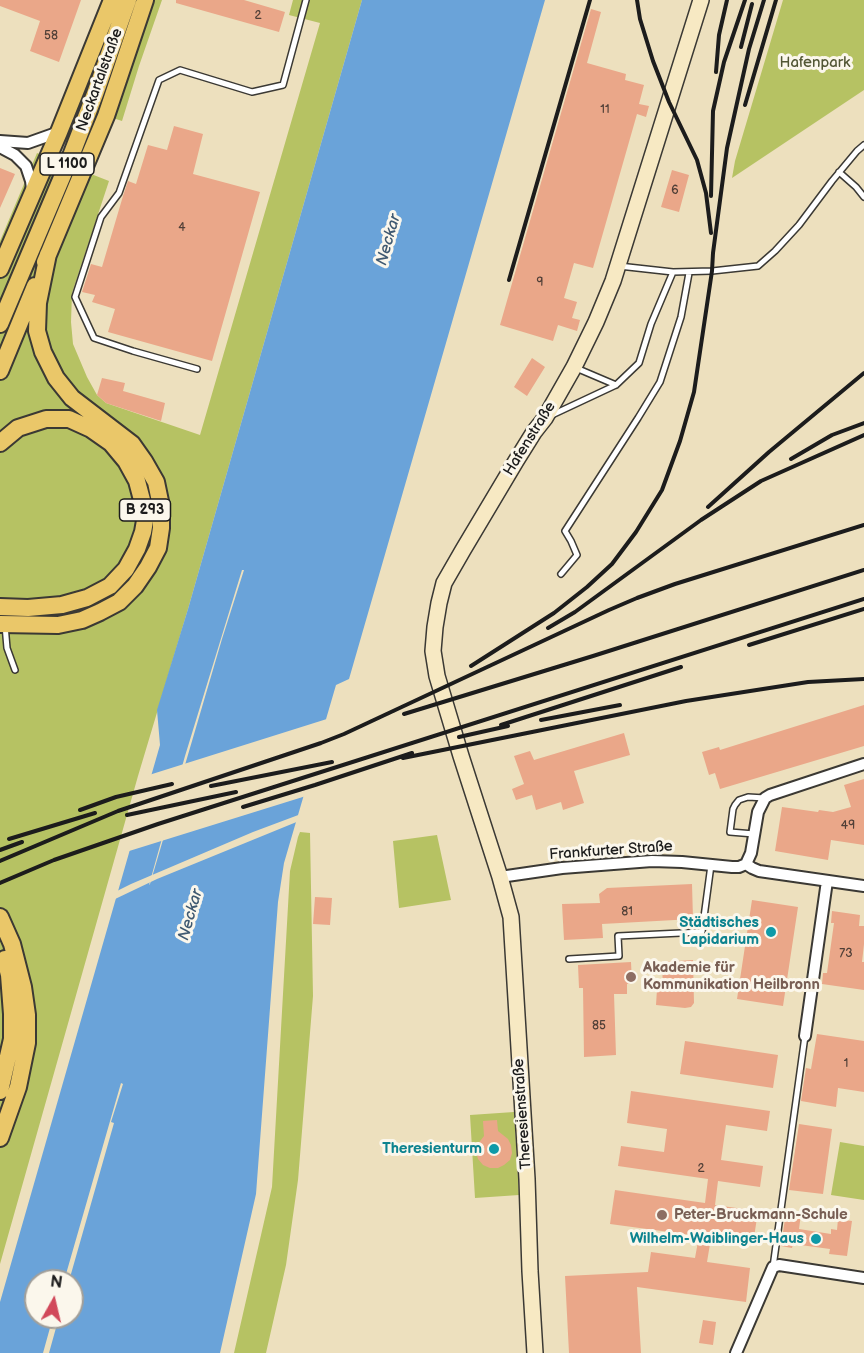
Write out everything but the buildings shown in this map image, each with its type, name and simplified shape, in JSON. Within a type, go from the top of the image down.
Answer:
[{"type":"main road","points":[[0,269],[59,132],[112,0]]},
{"type":"main road","name":"Neckartalstraße","points":[[0,324],[71,156],[128,0]]},
{"type":"main road","name":"Neckartalstraße","points":[[0,371],[106,116],[145,0]]},
{"type":"main road","name":"Hafenstraße","points":[[500,877],[437,676],[434,651],[439,603],[444,583],[510,470],[545,418],[596,322],[618,266],[701,0]]},
{"type":"main road","name":"Neckartalstraße","points":[[3,624],[58,625],[82,620],[119,602],[135,586],[148,567],[158,548],[161,528],[161,506],[156,483],[144,461],[132,444],[72,398],[56,378],[43,352],[37,331],[38,303],[48,254]]},
{"type":"main road","name":"B 293","points":[[0,443],[18,428],[45,419],[69,419],[91,429],[111,443],[126,461],[137,481],[146,515],[137,549],[126,569],[110,586],[87,598],[63,605],[28,608],[2,607]]},
{"type":"main road","name":"Theresienstraße","points":[[500,877],[511,917],[527,1179],[533,1350]]},
{"type":"main road","points":[[0,917],[12,944],[23,987],[27,1015],[27,1043],[18,1087],[0,1138]]},
{"type":"main road","points":[[0,931],[9,975],[12,1039],[0,1091]]},
{"type":"street","points":[[0,141],[28,143],[59,132]]},
{"type":"street","points":[[0,147],[15,155],[26,165],[32,181],[32,195]]},
{"type":"street","points":[[746,864],[751,856],[758,812],[765,798],[864,764]]},
{"type":"street","name":"Frankfurter Straße","points":[[500,877],[562,868],[652,861],[735,867],[746,864],[759,871],[864,886]]},
{"type":"street","points":[[806,1036],[827,881]]},
{"type":"street","points":[[736,1353],[772,1266],[779,1265],[864,1278]]},
{"type":"lane","points":[[197,369],[94,338],[75,297],[101,217],[119,193],[159,80],[180,70],[252,92],[284,85],[306,0]]},
{"type":"lane","points":[[618,266],[689,273],[758,266],[800,225],[839,172],[864,145]]},
{"type":"lane","points":[[839,172],[864,197]]},
{"type":"lane","points":[[545,418],[616,385],[639,363],[651,324],[673,272]]},
{"type":"lane","points":[[561,574],[577,555],[565,531],[660,382],[681,317],[689,273]]},
{"type":"lane","points":[[574,367],[616,385]]},
{"type":"lane","points":[[2,607],[7,648],[15,670]]},
{"type":"lane","points":[[754,834],[730,831],[733,809],[739,800],[748,797],[765,798]]},
{"type":"lane","points":[[569,959],[619,956],[618,936],[702,932],[711,865]]},
{"type":"lane","points":[[772,1266],[806,1036]]},
{"type":"green space","points":[[152,0],[162,0],[122,121],[113,118]]},
{"type":"green space","points":[[293,0],[362,0],[0,1264],[0,241],[37,153],[109,181],[72,293],[73,344],[97,395],[106,403],[200,435],[320,23],[289,15]]},
{"type":"green space","name":"Hafenpark","points":[[783,0],[864,0],[864,90],[732,178],[735,161]]},
{"type":"green space","points":[[300,832],[310,833],[313,996],[298,1180],[286,1265],[266,1353],[234,1353],[272,1187],[290,871]]},
{"type":"green space","points":[[437,835],[451,900],[399,908],[393,841]]},
{"type":"green space","points":[[514,1112],[519,1195],[475,1198],[470,1115]]},
{"type":"green space","points":[[840,1142],[864,1146],[864,1200],[831,1195]]},
{"type":"water","name":"Neckar","points":[[362,0],[545,0],[349,679],[336,685],[284,863],[278,902],[256,1194],[220,1353],[49,1353],[56,1329],[84,1329],[84,1269],[72,1269],[114,1123],[111,1122],[123,1084],[121,1083],[67,1269],[24,1269],[24,1329],[50,1329],[43,1353],[0,1353],[0,1302],[160,745],[157,710]],"holes":[[[242,570],[244,570],[150,884],[149,885],[185,756]]]},
{"type":"pier","points":[[330,718],[306,796],[126,852],[149,775]]},
{"type":"pier","points":[[301,814],[299,821],[157,879],[113,900],[115,892],[131,884]]},
{"type":"railway","points":[[509,280],[590,0]]},
{"type":"railway","points":[[637,0],[640,19],[653,61],[669,102],[697,160],[706,193],[711,233]]},
{"type":"railway","points":[[716,72],[719,35],[727,0]]},
{"type":"railway","points":[[711,196],[713,111],[724,62],[745,0]]},
{"type":"railway","points":[[471,666],[554,613],[612,564],[636,532],[662,490],[680,441],[694,392],[727,148],[749,49],[764,0]]},
{"type":"railway","points":[[745,105],[776,0]]},
{"type":"railway","points":[[741,47],[752,4]]},
{"type":"railway","points":[[708,507],[769,452],[864,373]]},
{"type":"railway","points":[[791,459],[832,435],[864,423]]},
{"type":"railway","points":[[548,628],[575,612],[701,520],[761,481],[864,435]]},
{"type":"railway","points":[[0,861],[118,811],[344,734],[637,598],[864,525]]},
{"type":"railway","points":[[404,714],[864,570]]},
{"type":"railway","points":[[0,883],[54,860],[158,824],[864,599]]},
{"type":"railway","points":[[749,645],[864,609]]},
{"type":"railway","points":[[501,725],[681,667]]},
{"type":"railway","points":[[403,758],[686,701],[808,682],[864,679]]},
{"type":"railway","points":[[541,720],[620,705]]},
{"type":"railway","points":[[459,737],[508,726]]},
{"type":"railway","points":[[243,807],[412,753]]},
{"type":"railway","points":[[211,786],[332,762]]},
{"type":"railway","points":[[80,810],[116,797],[172,784]]},
{"type":"railway","points":[[127,815],[236,792]]},
{"type":"railway","points":[[9,839],[95,813]]},
{"type":"railway","points":[[0,850],[22,842]]},
{"type":"place","name":"Städtisches Lapidarium","points":[[771,932]]},
{"type":"place","name":"Akademie für Kommunikation Heilbronn","points":[[631,977]]},
{"type":"place","name":"Theresienturm","points":[[494,1149]]},
{"type":"place","name":"Peter-Bruckmann-Schule","points":[[662,1215]]},
{"type":"place","name":"Wilhelm-Waiblinger-Haus","points":[[816,1239]]}]
